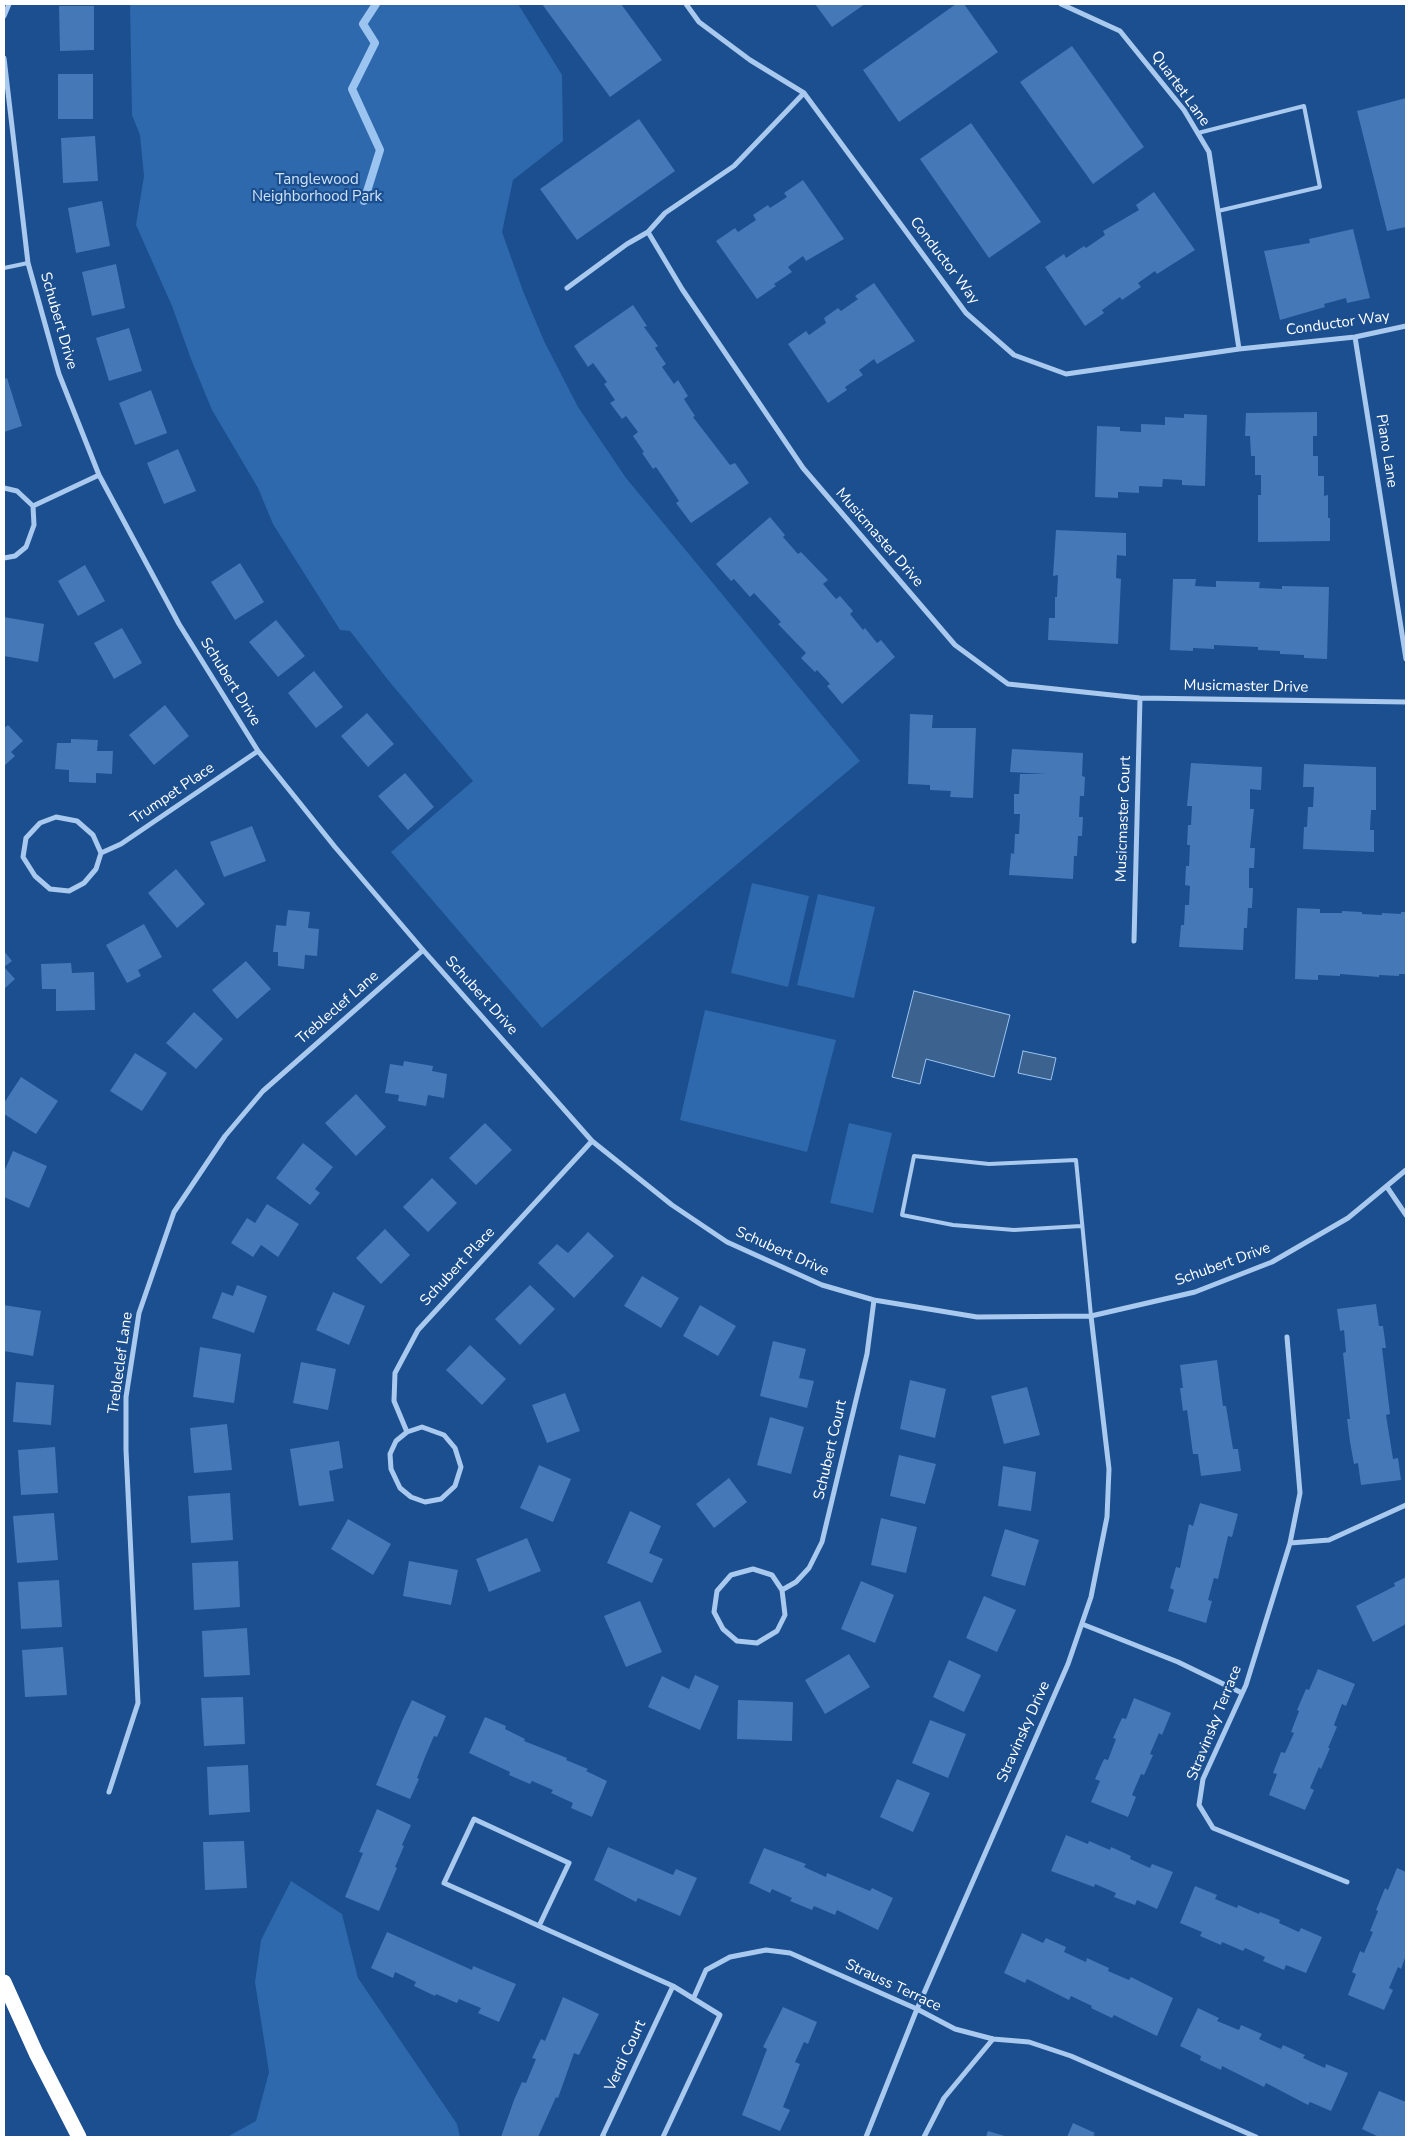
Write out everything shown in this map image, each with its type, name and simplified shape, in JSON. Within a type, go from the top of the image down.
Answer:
[{"type":"highway","points":[[4,1982],[36,2053],[79,2137]]},
{"type":"street","points":[[4,16],[9,4]]},
{"type":"street","name":"Conductor Way","points":[[686,4],[699,22],[750,60],[804,93],[966,313],[1014,355],[1066,374],[1239,349],[1355,337],[1406,326]]},
{"type":"street","name":"Quartet Lane","points":[[1061,4],[1120,30],[1184,110],[1209,152],[1239,349]]},
{"type":"street","name":"Schubert Drive","points":[[4,58],[28,263],[59,374],[99,475],[178,624],[258,751],[335,847],[423,950],[592,1141],[672,1205],[727,1242],[822,1284],[874,1300],[977,1317],[1091,1316],[1194,1292],[1272,1262],[1348,1218],[1406,1170]]},
{"type":"street","points":[[567,288],[627,244],[648,232],[665,213],[734,166],[804,93]]},
{"type":"street","name":"Musicmaster Drive","points":[[648,232],[682,289],[803,468],[955,645],[1008,684],[1140,698],[1406,702]]},
{"type":"street","name":"Piano Lane","points":[[1355,337],[1406,659]]},
{"type":"street","points":[[33,506],[99,475]]},
{"type":"street","points":[[4,488],[17,491],[33,506],[34,525],[26,547],[15,556],[4,558]]},
{"type":"street","name":"Musicmaster Court","points":[[1134,941],[1140,698]]},
{"type":"street","name":"Trumpet Place","points":[[101,853],[121,844],[258,751]]},
{"type":"street","points":[[56,817],[77,821],[93,835],[101,853],[96,869],[84,883],[69,891],[50,889],[34,876],[23,857],[26,838],[40,823],[56,817]]},
{"type":"street","name":"Trebleclef Lane","points":[[109,1792],[138,1703],[126,1450],[126,1397],[139,1313],[174,1212],[225,1136],[263,1091],[423,950]]},
{"type":"street","name":"Schubert Place","points":[[407,1432],[394,1401],[396,1373],[418,1330],[592,1141]]},
{"type":"street","points":[[1387,1187],[1406,1215]]},
{"type":"street","name":"Schubert Court","points":[[782,1590],[796,1582],[809,1568],[822,1542],[867,1354],[874,1300]]},
{"type":"street","name":"Stravinsky Drive","points":[[866,2137],[916,2009],[1068,1664],[1091,1597],[1107,1517],[1109,1469],[1091,1316]]},
{"type":"street","name":"Stravinsky Terrace","points":[[1287,1337],[1300,1493],[1290,1544],[1242,1693],[1203,1779],[1199,1805],[1213,1828],[1347,1882]]},
{"type":"street","points":[[422,1427],[444,1435],[455,1448],[461,1467],[455,1486],[441,1499],[425,1502],[411,1497],[400,1488],[391,1469],[390,1454],[396,1441],[407,1432],[422,1427]]},
{"type":"street","points":[[1290,1544],[1330,1540],[1406,1505]]},
{"type":"street","points":[[753,1569],[772,1575],[782,1590],[785,1615],[776,1631],[757,1643],[737,1641],[723,1629],[714,1612],[717,1591],[732,1575],[753,1569]]},
{"type":"street","points":[[1082,1624],[1178,1662],[1242,1693]]},
{"type":"street","points":[[539,1926],[569,1863],[474,1819],[444,1884],[673,1986],[694,1997],[720,2015],[663,2137]]},
{"type":"street","name":"Strauss Terrace","points":[[694,1997],[706,1970],[730,1957],[766,1950],[790,1953],[916,2009],[955,2029],[993,2039],[1028,2042],[1071,2056],[1256,2137]]},
{"type":"street","name":"Verdi Court","points":[[604,2137],[602,2137],[673,1986]]},
{"type":"street","points":[[924,2137],[944,2098],[993,2039]]},
{"type":"lane","points":[[1198,133],[1304,106],[1320,187],[1218,211]]},
{"type":"lane","points":[[4,268],[28,263]]},
{"type":"lane","points":[[1081,1226],[1014,1230],[953,1225],[902,1215],[914,1156],[989,1164],[1076,1160],[1091,1316]]},
{"type":"green space","name":"Tanglewood Neighborhood Park","points":[[130,4],[518,4],[562,75],[563,141],[513,180],[502,232],[523,291],[544,341],[578,407],[626,478],[860,761],[542,1028],[391,852],[473,781],[388,680],[350,631],[340,630],[273,524],[258,488],[212,410],[172,306],[136,225],[144,176],[140,135],[132,115]]},
{"type":"green space","points":[[752,883],[809,896],[788,987],[731,973]]},
{"type":"green space","points":[[818,894],[875,907],[854,998],[797,985]]},
{"type":"green space","points":[[705,1010],[836,1040],[807,1152],[680,1120]]},
{"type":"green space","points":[[849,1123],[892,1133],[873,1213],[830,1203]]},
{"type":"green space","points":[[291,1881],[342,1914],[358,1978],[457,2124],[460,2137],[227,2137],[256,2121],[269,2072],[255,1982],[261,1940]]},
{"type":"shaded area","points":[[914,991],[1010,1015],[994,1077],[926,1059],[920,1084],[892,1077]]},
{"type":"shaded area","points":[[1023,1051],[1056,1058],[1051,1080],[1018,1073]]},
{"type":"building","points":[[542,4],[621,4],[662,60],[610,97]]},
{"type":"building","points":[[815,4],[865,4],[832,27]]},
{"type":"building","points":[[956,4],[964,4],[998,52],[899,122],[863,70]]},
{"type":"building","points":[[59,6],[94,6],[94,50],[60,51]]},
{"type":"building","points":[[1072,46],[1144,147],[1093,184],[1020,82]]},
{"type":"building","points":[[58,74],[93,74],[93,119],[58,119]]},
{"type":"building","points":[[1406,98],[1406,227],[1387,231],[1357,111]]},
{"type":"building","points":[[639,119],[675,171],[577,240],[540,189]]},
{"type":"building","points":[[971,123],[1041,222],[989,258],[920,159]]},
{"type":"building","points":[[95,136],[98,181],[63,183],[61,138]]},
{"type":"building","points":[[803,180],[844,239],[806,261],[803,256],[788,267],[792,272],[757,299],[716,241],[735,228],[738,232],[756,220],[753,215],[768,205],[770,208],[787,197],[784,193]]},
{"type":"building","points":[[1154,192],[1195,250],[1157,274],[1155,271],[1138,283],[1141,287],[1122,300],[1120,297],[1102,310],[1104,313],[1085,326],[1045,267],[1064,254],[1066,258],[1084,246],[1086,248],[1105,235],[1103,231],[1139,210],[1136,205]]},
{"type":"building","points":[[102,201],[110,246],[76,253],[68,208]]},
{"type":"building","points":[[1353,229],[1370,298],[1347,303],[1346,298],[1324,304],[1325,307],[1280,320],[1264,251],[1310,243],[1309,239]]},
{"type":"building","points":[[116,264],[125,308],[92,316],[82,272]]},
{"type":"building","points":[[874,283],[915,341],[877,364],[874,359],[859,370],[863,375],[845,387],[847,390],[828,403],[788,344],[806,331],[809,335],[826,323],[824,318],[838,308],[841,311],[858,299],[855,296]]},
{"type":"building","points":[[633,305],[647,326],[644,327],[658,346],[655,348],[666,364],[662,367],[674,384],[678,380],[688,396],[684,399],[695,416],[693,417],[730,465],[735,463],[749,483],[691,523],[676,503],[679,501],[656,467],[653,469],[642,453],[644,452],[633,436],[638,432],[626,416],[622,419],[610,403],[615,400],[604,384],[607,382],[593,363],[588,367],[574,346]]},
{"type":"building","points":[[129,328],[142,371],[109,381],[96,338]]},
{"type":"building","points":[[7,378],[22,426],[4,432],[4,379]]},
{"type":"building","points":[[151,390],[167,433],[135,445],[119,403]]},
{"type":"building","points":[[1317,412],[1317,436],[1313,436],[1313,456],[1318,456],[1318,476],[1324,476],[1324,496],[1328,495],[1330,541],[1258,542],[1258,495],[1261,495],[1261,475],[1255,475],[1255,456],[1251,456],[1250,436],[1245,436],[1246,413]]},
{"type":"building","points":[[1184,414],[1207,415],[1205,486],[1182,485],[1182,480],[1163,479],[1162,487],[1139,486],[1139,493],[1118,492],[1118,498],[1095,497],[1097,426],[1120,427],[1120,431],[1141,432],[1141,424],[1165,425],[1165,417],[1184,418]]},
{"type":"building","points":[[178,449],[196,491],[164,504],[147,463]]},
{"type":"building","points":[[770,517],[785,535],[783,537],[798,554],[801,552],[828,580],[823,584],[836,599],[840,596],[853,611],[850,614],[863,630],[865,628],[877,643],[881,640],[895,657],[842,704],[827,686],[830,684],[817,670],[815,672],[801,658],[806,653],[778,624],[781,622],[754,593],[750,597],[734,579],[731,581],[716,564]]},
{"type":"building","points":[[1056,530],[1126,533],[1126,556],[1117,555],[1116,578],[1121,579],[1118,644],[1048,640],[1049,618],[1055,618],[1055,597],[1057,597],[1058,575],[1053,576]]},
{"type":"building","points":[[240,563],[264,602],[235,620],[211,582]]},
{"type":"building","points":[[85,565],[105,601],[78,616],[58,581]]},
{"type":"building","points":[[1173,579],[1196,579],[1195,586],[1216,587],[1216,581],[1260,582],[1259,588],[1282,589],[1282,586],[1329,587],[1327,659],[1304,658],[1304,655],[1280,654],[1280,651],[1258,650],[1258,647],[1214,645],[1214,649],[1193,648],[1193,651],[1170,650]]},
{"type":"building","points":[[4,617],[44,624],[38,662],[4,656]]},
{"type":"building","points":[[276,620],[305,656],[278,677],[249,642]]},
{"type":"building","points":[[122,628],[142,663],[114,679],[94,643]]},
{"type":"building","points":[[314,671],[343,707],[316,728],[288,693]]},
{"type":"building","points":[[165,705],[189,736],[154,765],[129,735]]},
{"type":"building","points":[[367,713],[394,744],[368,767],[341,736]]},
{"type":"building","points":[[910,714],[933,715],[932,728],[976,728],[973,798],[950,797],[951,791],[930,790],[930,785],[908,784]]},
{"type":"building","points":[[8,725],[23,741],[11,752],[15,756],[4,766],[4,728]]},
{"type":"building","points":[[71,739],[98,740],[97,751],[113,751],[112,774],[96,773],[96,783],[69,782],[69,770],[55,769],[57,743],[71,743]]},
{"type":"building","points":[[1012,749],[1083,753],[1082,776],[1085,777],[1084,796],[1080,796],[1079,817],[1083,817],[1082,836],[1078,836],[1077,856],[1074,856],[1073,879],[1009,875],[1011,853],[1014,854],[1015,834],[1019,834],[1020,814],[1014,814],[1014,794],[1019,794],[1020,774],[1046,774],[1010,772]]},
{"type":"building","points":[[1191,763],[1262,767],[1261,790],[1250,789],[1250,809],[1254,809],[1250,848],[1255,848],[1254,868],[1249,868],[1249,888],[1253,888],[1252,908],[1248,908],[1247,928],[1244,928],[1243,950],[1179,947],[1181,925],[1184,925],[1185,905],[1189,905],[1190,886],[1185,885],[1186,866],[1189,866],[1190,845],[1187,845],[1188,825],[1191,825],[1192,806],[1187,806]]},
{"type":"building","points":[[1304,764],[1376,767],[1376,810],[1371,810],[1370,830],[1374,830],[1374,852],[1303,849],[1304,827],[1307,827],[1308,807],[1313,807],[1314,787],[1303,787]]},
{"type":"building","points":[[405,773],[434,807],[408,830],[378,796]]},
{"type":"building","points":[[252,826],[266,861],[224,877],[210,842]]},
{"type":"building","points":[[176,869],[205,904],[177,928],[148,893]]},
{"type":"building","points":[[1297,908],[1320,909],[1320,913],[1342,913],[1342,911],[1382,915],[1382,913],[1401,914],[1401,912],[1406,912],[1406,974],[1399,974],[1399,976],[1379,975],[1379,977],[1340,974],[1340,976],[1318,975],[1318,980],[1295,979]]},
{"type":"building","points":[[288,910],[310,912],[308,928],[319,929],[317,956],[305,955],[304,969],[278,966],[278,952],[273,952],[276,925],[286,926]]},
{"type":"building","points":[[144,924],[162,957],[138,970],[141,976],[127,983],[106,945]]},
{"type":"building","points":[[4,951],[12,961],[4,967]]},
{"type":"building","points":[[246,961],[271,989],[237,1019],[212,990]]},
{"type":"building","points":[[71,963],[72,973],[94,972],[95,1010],[56,1011],[56,989],[42,989],[41,964]]},
{"type":"building","points":[[4,967],[15,979],[4,989]]},
{"type":"building","points":[[194,1012],[223,1039],[196,1069],[166,1043]]},
{"type":"building","points":[[135,1053],[167,1073],[142,1111],[110,1091]]},
{"type":"building","points":[[404,1061],[433,1066],[432,1071],[447,1074],[444,1098],[428,1095],[426,1106],[398,1101],[399,1095],[385,1093],[390,1064],[403,1066]]},
{"type":"building","points":[[21,1077],[58,1101],[36,1134],[4,1114],[4,1103]]},
{"type":"building","points":[[356,1094],[386,1127],[356,1156],[325,1123]]},
{"type":"building","points":[[485,1123],[512,1150],[476,1185],[449,1158]]},
{"type":"building","points":[[303,1143],[333,1167],[315,1189],[320,1193],[310,1205],[276,1178]]},
{"type":"building","points":[[13,1151],[47,1166],[29,1208],[4,1197],[4,1172]]},
{"type":"building","points":[[432,1178],[457,1203],[428,1232],[403,1207]]},
{"type":"building","points":[[267,1204],[299,1224],[278,1257],[261,1245],[253,1257],[231,1243],[247,1218],[255,1223]]},
{"type":"building","points":[[385,1229],[410,1255],[381,1284],[356,1258]]},
{"type":"building","points":[[588,1232],[614,1256],[574,1298],[538,1263],[557,1244],[568,1253]]},
{"type":"building","points":[[642,1276],[679,1298],[661,1328],[624,1306]]},
{"type":"building","points":[[237,1285],[267,1296],[254,1333],[212,1318],[222,1292],[233,1296]]},
{"type":"building","points":[[530,1285],[555,1309],[520,1345],[495,1319]]},
{"type":"building","points":[[333,1292],[365,1306],[349,1345],[316,1330]]},
{"type":"building","points":[[1376,1304],[1379,1326],[1383,1326],[1386,1348],[1382,1348],[1390,1414],[1386,1415],[1393,1459],[1398,1458],[1401,1480],[1361,1485],[1358,1463],[1354,1464],[1350,1442],[1347,1419],[1350,1419],[1343,1353],[1346,1352],[1344,1330],[1340,1331],[1337,1309]]},
{"type":"building","points":[[4,1305],[41,1311],[33,1356],[4,1351]]},
{"type":"building","points":[[700,1305],[736,1326],[718,1356],[683,1336]]},
{"type":"building","points":[[773,1341],[806,1349],[799,1378],[814,1381],[807,1408],[760,1396]]},
{"type":"building","points":[[470,1345],[506,1379],[482,1405],[446,1370]]},
{"type":"building","points":[[200,1347],[241,1354],[234,1403],[193,1397]]},
{"type":"building","points":[[1217,1360],[1223,1406],[1226,1406],[1233,1449],[1238,1449],[1241,1471],[1201,1476],[1198,1454],[1193,1454],[1187,1410],[1183,1411],[1180,1365]]},
{"type":"building","points":[[301,1362],[336,1369],[328,1410],[293,1403]]},
{"type":"building","points":[[910,1380],[946,1389],[935,1438],[900,1429]]},
{"type":"building","points":[[16,1382],[54,1385],[51,1425],[13,1422]]},
{"type":"building","points":[[1027,1387],[1040,1435],[1004,1444],[991,1396]]},
{"type":"building","points":[[565,1393],[580,1431],[547,1443],[532,1405]]},
{"type":"building","points":[[770,1417],[804,1427],[791,1474],[757,1465]]},
{"type":"building","points":[[227,1424],[232,1470],[194,1473],[190,1428]]},
{"type":"building","points":[[339,1441],[343,1468],[329,1471],[334,1501],[299,1506],[290,1449]]},
{"type":"building","points":[[55,1447],[58,1493],[21,1495],[18,1450]]},
{"type":"building","points":[[899,1455],[936,1464],[925,1504],[890,1496]]},
{"type":"building","points":[[539,1465],[571,1479],[553,1522],[520,1508]]},
{"type":"building","points":[[1003,1466],[1036,1472],[1031,1511],[998,1506]]},
{"type":"building","points":[[729,1478],[747,1502],[714,1528],[696,1504]]},
{"type":"building","points":[[230,1493],[233,1540],[191,1543],[188,1496]]},
{"type":"building","points":[[1200,1503],[1238,1514],[1232,1537],[1228,1536],[1218,1579],[1214,1578],[1208,1600],[1212,1601],[1206,1623],[1168,1611],[1174,1590],[1170,1588],[1176,1567],[1180,1568],[1189,1524],[1193,1526]]},
{"type":"building","points":[[630,1511],[661,1526],[649,1553],[663,1559],[652,1583],[607,1563]]},
{"type":"building","points":[[54,1513],[58,1560],[17,1563],[13,1516]]},
{"type":"building","points":[[881,1518],[917,1527],[906,1573],[871,1565]]},
{"type":"building","points":[[348,1519],[391,1544],[373,1575],[331,1549]]},
{"type":"building","points":[[1005,1529],[1039,1540],[1025,1586],[991,1576]]},
{"type":"building","points":[[527,1538],[541,1571],[489,1592],[476,1559]]},
{"type":"building","points":[[238,1561],[240,1607],[194,1610],[192,1563]]},
{"type":"building","points":[[409,1561],[458,1570],[451,1605],[403,1596]]},
{"type":"building","points":[[1406,1577],[1406,1624],[1373,1642],[1356,1606],[1395,1586],[1394,1583]]},
{"type":"building","points":[[59,1580],[62,1627],[21,1629],[18,1582]]},
{"type":"building","points":[[861,1581],[894,1595],[875,1643],[841,1629]]},
{"type":"building","points":[[984,1596],[1016,1610],[997,1652],[966,1638]]},
{"type":"building","points":[[640,1601],[662,1652],[626,1667],[604,1616]]},
{"type":"building","points":[[247,1628],[250,1675],[204,1677],[202,1631]]},
{"type":"building","points":[[63,1647],[67,1695],[25,1697],[22,1650]]},
{"type":"building","points":[[849,1654],[870,1687],[825,1714],[805,1680]]},
{"type":"building","points":[[949,1660],[981,1675],[964,1712],[933,1697]]},
{"type":"building","points":[[1318,1669],[1355,1684],[1346,1706],[1342,1704],[1334,1725],[1337,1727],[1328,1748],[1330,1748],[1310,1788],[1314,1790],[1305,1810],[1269,1795],[1277,1774],[1273,1773],[1281,1752],[1285,1753],[1294,1733],[1291,1732],[1299,1711],[1297,1710],[1306,1689],[1309,1690]]},
{"type":"building","points":[[695,1675],[719,1686],[700,1730],[648,1707],[662,1676],[689,1689]]},
{"type":"building","points":[[243,1697],[245,1744],[204,1746],[201,1698]]},
{"type":"building","points":[[1134,1698],[1171,1713],[1162,1735],[1159,1733],[1150,1754],[1153,1755],[1144,1775],[1141,1774],[1132,1795],[1136,1797],[1128,1817],[1091,1802],[1100,1781],[1095,1779],[1104,1759],[1108,1760],[1116,1739],[1113,1738],[1122,1718],[1126,1719]]},
{"type":"building","points":[[412,1700],[446,1716],[437,1737],[434,1736],[410,1799],[376,1785]]},
{"type":"building","points":[[738,1700],[793,1702],[792,1741],[737,1739]]},
{"type":"building","points":[[485,1717],[506,1726],[505,1729],[525,1739],[524,1741],[567,1758],[566,1760],[588,1769],[586,1771],[607,1781],[592,1817],[571,1808],[573,1803],[551,1793],[553,1790],[532,1781],[530,1784],[509,1775],[510,1772],[469,1753]]},
{"type":"building","points":[[930,1720],[966,1734],[948,1778],[912,1763]]},
{"type":"building","points":[[248,1765],[250,1812],[209,1815],[207,1767]]},
{"type":"building","points":[[897,1779],[930,1793],[913,1832],[880,1817]]},
{"type":"building","points":[[377,1809],[411,1825],[402,1845],[404,1846],[395,1867],[397,1868],[379,1911],[345,1897],[363,1853],[359,1852]]},
{"type":"building","points":[[1066,1835],[1088,1844],[1089,1841],[1110,1850],[1111,1847],[1131,1856],[1130,1859],[1150,1868],[1152,1864],[1173,1872],[1157,1909],[1137,1900],[1135,1905],[1114,1897],[1116,1893],[1095,1884],[1094,1887],[1051,1871]]},
{"type":"building","points":[[244,1841],[247,1888],[205,1890],[203,1842]]},
{"type":"building","points":[[608,1847],[673,1875],[676,1869],[697,1878],[680,1916],[638,1898],[636,1902],[594,1880]]},
{"type":"building","points":[[764,1848],[806,1864],[804,1867],[826,1877],[827,1873],[870,1891],[872,1888],[893,1898],[878,1930],[837,1910],[835,1915],[814,1906],[812,1910],[790,1901],[792,1898],[772,1889],[770,1893],[749,1883]]},
{"type":"building","points":[[1397,1868],[1406,1872],[1406,1955],[1401,1969],[1398,1967],[1389,1988],[1393,1990],[1384,2010],[1348,1995],[1356,1974],[1352,1972],[1360,1951],[1364,1953],[1373,1932],[1370,1931],[1378,1911],[1376,1910],[1385,1888],[1388,1890]]},
{"type":"building","points":[[1195,1886],[1217,1895],[1215,1899],[1237,1908],[1238,1905],[1259,1914],[1260,1912],[1280,1920],[1279,1923],[1299,1932],[1301,1928],[1322,1937],[1306,1973],[1286,1965],[1284,1970],[1263,1961],[1265,1957],[1245,1948],[1243,1951],[1222,1942],[1221,1945],[1200,1936],[1202,1932],[1180,1923]]},
{"type":"building","points":[[387,1932],[472,1970],[473,1966],[516,1984],[499,2022],[478,2013],[481,2008],[459,1999],[457,2003],[436,1994],[435,1996],[414,1986],[416,1982],[395,1972],[393,1978],[371,1968]]},
{"type":"building","points":[[1022,1933],[1043,1943],[1046,1938],[1066,1947],[1064,1952],[1086,1962],[1087,1958],[1109,1968],[1108,1971],[1129,1980],[1131,1977],[1173,1998],[1157,2036],[1114,2015],[1112,2018],[1071,1996],[1069,2000],[1027,1979],[1025,1983],[1004,1973]]},
{"type":"building","points":[[563,1997],[599,2014],[579,2055],[574,2053],[558,2098],[556,2097],[538,2137],[501,2137],[522,2082],[526,2083],[536,2059],[532,2058],[541,2039],[545,2041]]},
{"type":"building","points":[[783,2007],[817,2022],[808,2044],[804,2042],[795,2062],[800,2064],[783,2107],[790,2110],[780,2131],[742,2115],[767,2049],[763,2047]]},
{"type":"building","points":[[1198,2008],[1219,2018],[1217,2021],[1239,2030],[1241,2025],[1262,2034],[1259,2039],[1281,2049],[1283,2045],[1305,2055],[1303,2058],[1325,2068],[1326,2064],[1348,2073],[1331,2111],[1310,2102],[1308,2105],[1266,2083],[1264,2087],[1222,2066],[1221,2070],[1200,2060],[1201,2056],[1180,2046]]},
{"type":"building","points":[[1379,2091],[1406,2102],[1406,2137],[1379,2137],[1362,2129]]},
{"type":"building","points":[[1073,2123],[1095,2133],[1093,2135],[1098,2137],[1067,2137]]},
{"type":"building","points":[[988,2131],[1008,2137],[986,2137]]},
{"type":"waterway","points":[[364,201],[380,150],[352,89],[375,43],[363,24],[376,4]]}]
